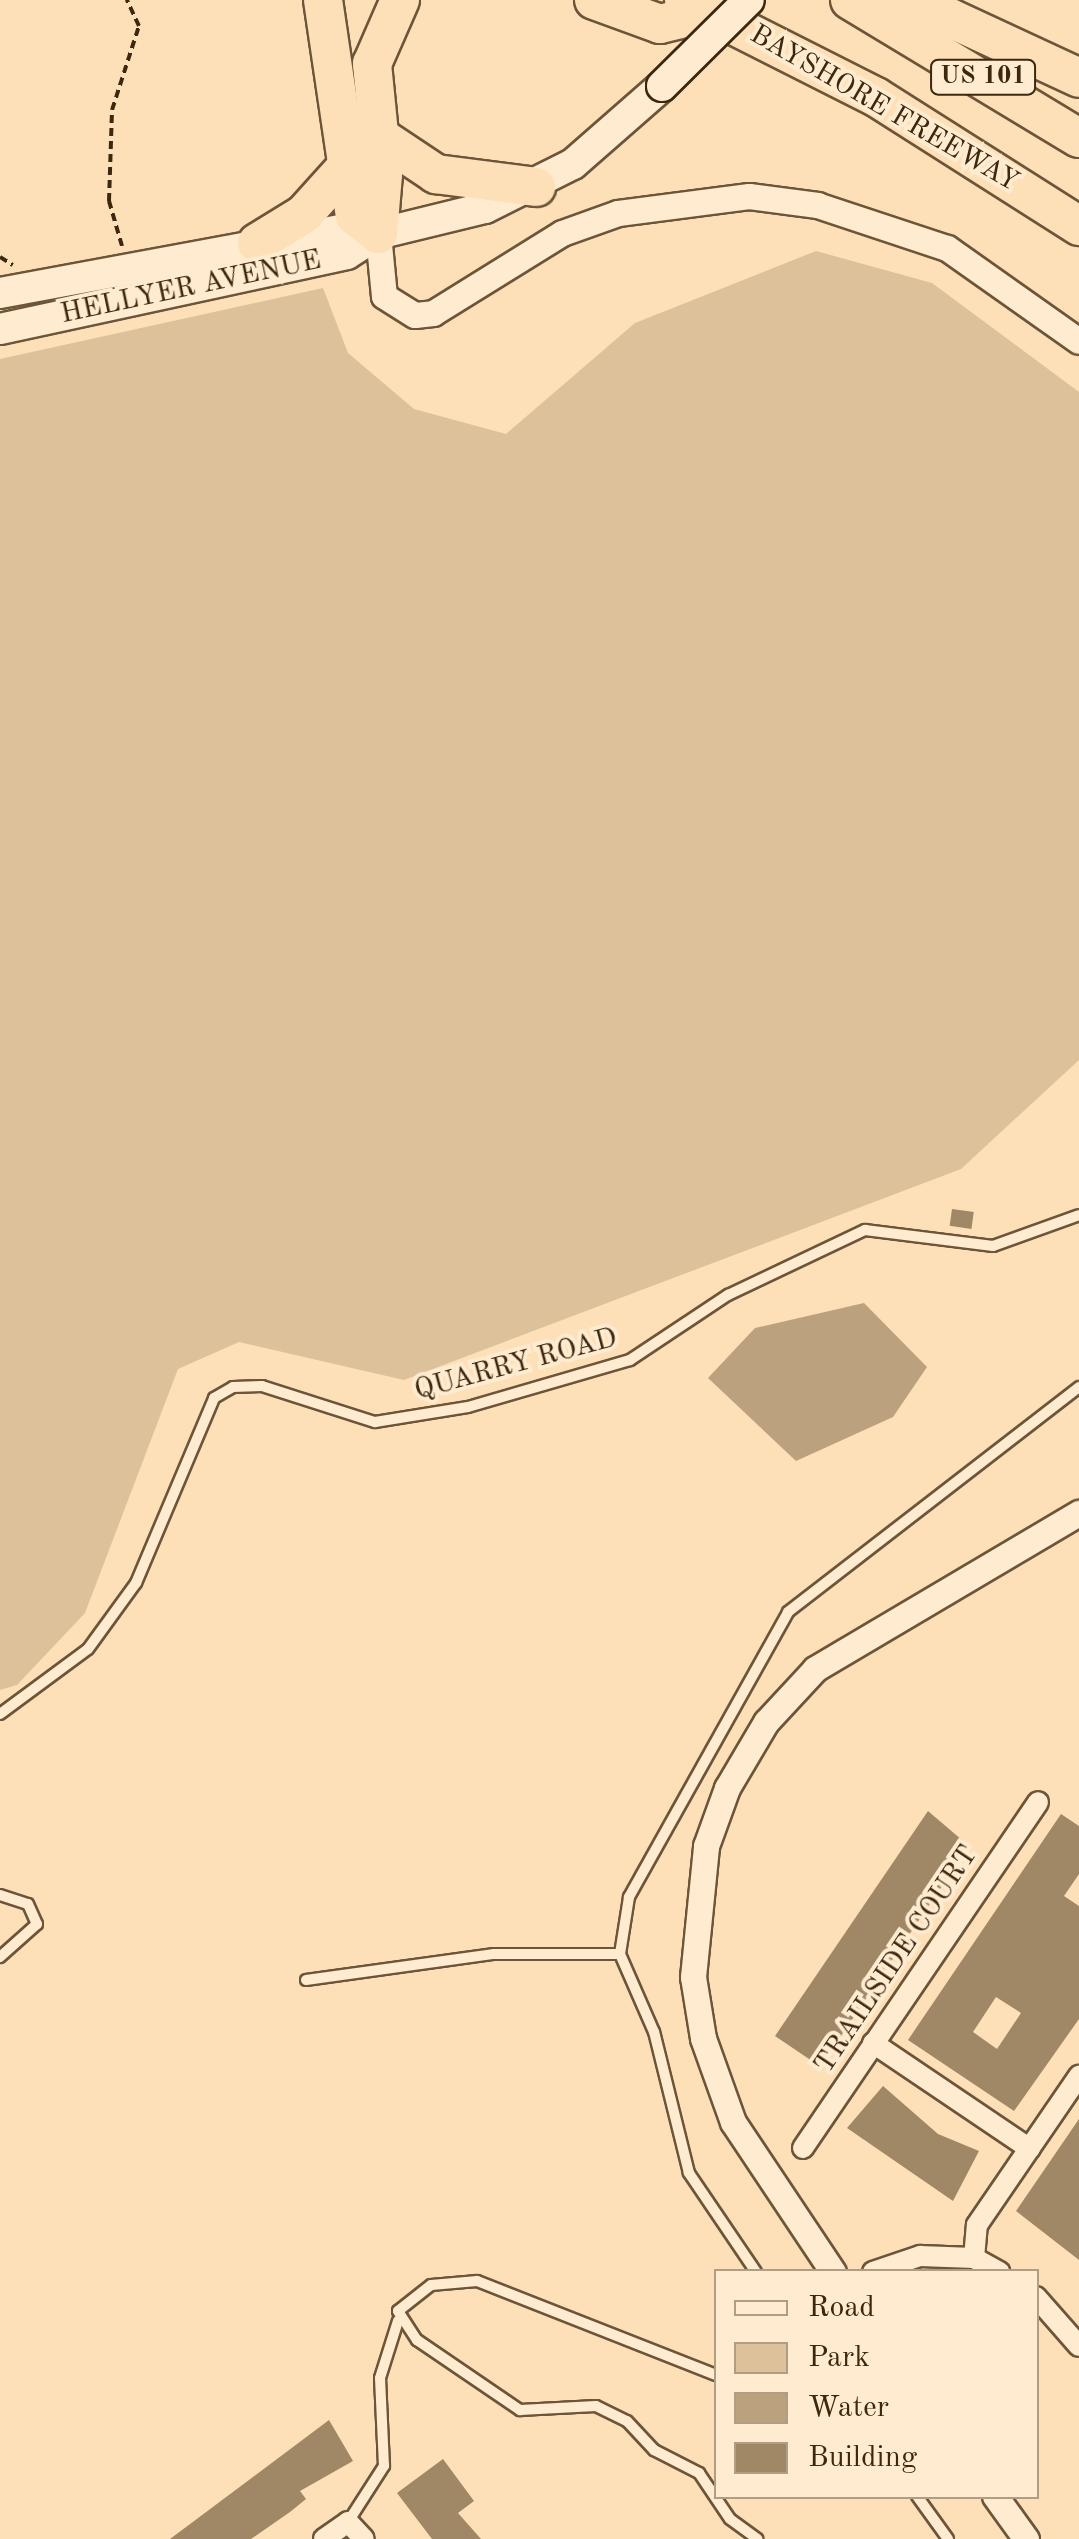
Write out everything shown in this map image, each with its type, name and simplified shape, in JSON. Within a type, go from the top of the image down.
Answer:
[{"type":"highway","points":[[323,0],[355,216],[378,234]]},
{"type":"highway","points":[[378,234],[380,136],[372,64],[400,0]]},
{"type":"highway","points":[[594,0],[660,24],[697,6]]},
{"type":"highway","name":"US 101","points":[[850,0],[1079,138]]},
{"type":"highway","name":"BAYSHORE FREEWAY","points":[[697,6],[892,106],[1079,226]]},
{"type":"highway","points":[[885,18],[950,18],[1079,78]]},
{"type":"highway","points":[[380,136],[436,174],[536,187]]},
{"type":"highway","points":[[257,243],[304,214],[347,166]]},
{"type":"main road","name":"HELLYER AVENUE","points":[[0,329],[347,254],[378,234],[536,187],[662,86],[749,0]]},
{"type":"main road","name":"HELLYER AVENUE","points":[[7,281],[344,229],[378,234]]},
{"type":"street","points":[[378,234],[384,296],[415,315],[434,313],[562,233],[618,214],[749,196],[816,205],[947,248],[1079,341]]},
{"type":"street","points":[[831,2269],[733,2122],[703,2038],[693,1977],[706,1846],[726,1788],[766,1722],[815,1669],[1079,1513]]},
{"type":"street","name":"TRAILSIDE COURT","points":[[802,2148],[1038,1802]]},
{"type":"street","points":[[874,2044],[1030,2148]]},
{"type":"street","points":[[974,2258],[977,2225],[1079,2076]]},
{"type":"street","points":[[881,2269],[920,2256],[974,2258],[993,2269]]},
{"type":"street","points":[[1039,2300],[1079,2346]]},
{"type":"street","points":[[997,2499],[1026,2539]]},
{"type":"street","points":[[324,2539],[348,2522],[364,2539]]},
{"type":"lane","name":"QUARRY ROAD","points":[[0,1714],[88,1649],[136,1583],[214,1398],[232,1387],[262,1386],[375,1422],[468,1407],[630,1360],[728,1295],[865,1230],[993,1246],[1079,1215]]},
{"type":"lane","points":[[754,2269],[688,2173],[654,2032],[620,1954],[629,1897],[788,1612],[1079,1387]]},
{"type":"lane","points":[[0,1895],[28,1904],[37,1924],[0,1957]]},
{"type":"lane","points":[[306,1980],[494,1954],[620,1954]]},
{"type":"lane","points":[[348,2522],[384,2466],[380,2378],[398,2320],[416,2292],[461,2278],[714,2374]]},
{"type":"lane","points":[[398,2320],[520,2410],[612,2412],[698,2473],[714,2496]]},
{"type":"lane","points":[[716,2499],[730,2519],[758,2539]]},
{"type":"lane","points":[[919,2499],[948,2539]]},
{"type":"path","points":[[122,246],[109,201],[112,110],[139,26],[127,0]]},
{"type":"path","points":[[0,257],[7,281]]},
{"type":"green space","points":[[816,251],[932,283],[1079,392],[1079,1060],[961,1169],[404,1380],[239,1342],[178,1369],[85,1613],[17,1685],[0,1690],[0,359],[323,288],[348,353],[414,409],[506,434],[635,323]]},
{"type":"water","points":[[864,1303],[927,1367],[893,1417],[796,1461],[708,1378],[755,1328]]},
{"type":"building","points":[[952,1209],[974,1212],[971,1229],[950,1226]]},
{"type":"building","points":[[928,1811],[969,1846],[824,2061],[812,2061],[775,2036]]},
{"type":"building","points":[[1061,1814],[1079,1826],[1079,1874],[1064,1896],[1079,1906],[1079,2019],[1014,2111],[908,2040]],"holes":[[[996,1997],[1021,2013],[997,2049],[973,2032]]]},
{"type":"building","points":[[883,2086],[938,2134],[979,2151],[953,2201],[847,2128]]},
{"type":"building","points":[[1079,2119],[1079,2260],[1016,2211]]},
{"type":"building","points":[[329,2420],[353,2461],[300,2491],[306,2499],[290,2512],[251,2539],[170,2539]]},
{"type":"building","points":[[443,2459],[474,2501],[458,2513],[481,2539],[432,2539],[397,2493]]}]
